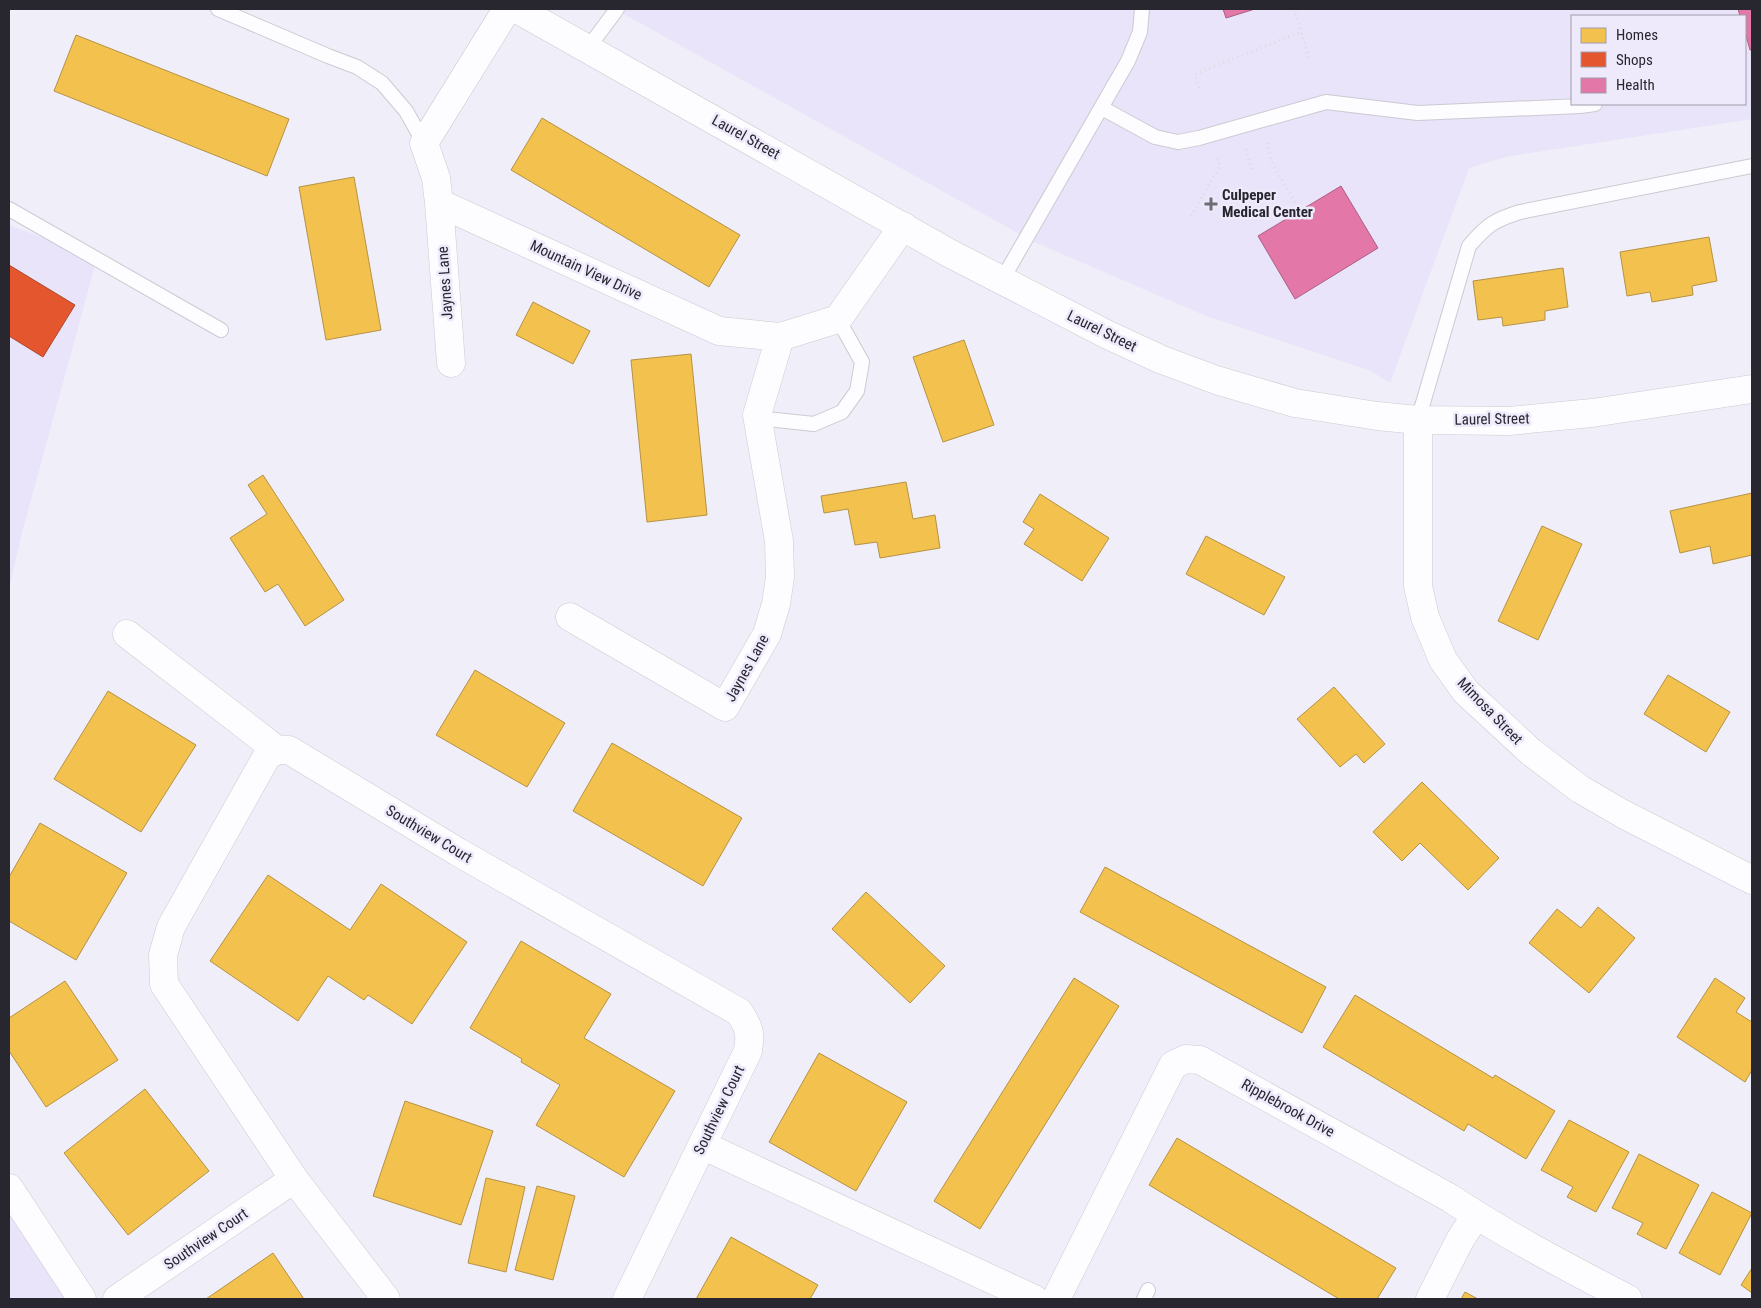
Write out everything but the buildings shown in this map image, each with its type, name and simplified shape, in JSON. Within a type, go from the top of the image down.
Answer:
[{"type":"street","points":[[439,203],[436,178],[424,143],[507,9]]},
{"type":"street","name":"Laurel Street","points":[[517,9],[949,253],[1108,335],[1160,359],[1216,380],[1295,402],[1377,416],[1418,420],[1509,421],[1592,413],[1752,389]]},
{"type":"street","name":"Mountain View Drive","points":[[439,203],[719,331],[780,337],[838,320]]},
{"type":"street","name":"Jaynes Lane","points":[[439,203],[451,363]]},
{"type":"street","points":[[838,320],[903,226]]},
{"type":"street","name":"Jaynes Lane","points":[[570,617],[726,707],[768,634],[776,604],[780,577],[779,541],[757,415],[780,337]]},
{"type":"street","name":"Mimosa Street","points":[[1418,420],[1418,586],[1425,617],[1444,660],[1466,692],[1530,752],[1580,789],[1623,814],[1752,880]]},
{"type":"street","points":[[127,634],[277,750],[267,756],[171,927],[163,955],[164,984],[294,1179],[386,1299]]},
{"type":"street","name":"Southview Court","points":[[277,750],[289,750],[458,852],[739,1012],[748,1026],[748,1051],[627,1299]]},
{"type":"street","name":"Ripplebrook Drive","points":[[1056,1299],[1173,1065],[1186,1059],[1200,1060],[1450,1198],[1548,1257],[1628,1299]]},
{"type":"street","points":[[702,1145],[1034,1299]]},
{"type":"street","name":"Southview Court","points":[[117,1299],[294,1179]]},
{"type":"street","points":[[9,1188],[82,1299]]},
{"type":"street","points":[[1430,1299],[1460,1240],[1476,1215]]},
{"type":"lane","points":[[218,9],[328,56],[357,66],[382,84],[394,97],[406,111],[424,143]]},
{"type":"lane","points":[[588,48],[617,9]]},
{"type":"lane","points":[[1002,280],[1128,61],[1140,32],[1142,9]]},
{"type":"lane","points":[[1102,108],[1155,137],[1178,142],[1200,138],[1326,102],[1418,113],[1588,105]]},
{"type":"lane","points":[[1418,420],[1469,246],[1483,229],[1498,219],[1520,212],[1752,166]]},
{"type":"lane","points":[[9,209],[221,330]]},
{"type":"lane","points":[[758,418],[814,424],[842,412],[857,391],[862,362],[838,320]]},
{"type":"path","points":[[1294,9],[1309,58]]},
{"type":"path","points":[[1199,88],[1196,74],[1301,32]]},
{"type":"path","points":[[1191,216],[1220,166],[1216,153]]},
{"type":"path","points":[[1273,165],[1300,210]]},
{"type":"shaded area","name":"Culpeper Medical Center","points":[[615,9],[1752,9],[1752,119],[1505,157],[1469,168],[1390,383],[1371,371],[1206,316],[1032,241]]},
{"type":"shaded area","points":[[9,225],[97,258],[23,529],[9,588]]},
{"type":"shaded area","points":[[9,1183],[83,1299],[9,1299]]},
{"type":"place","name":"Culpeper Medical Center","points":[[1211,204]]}]
